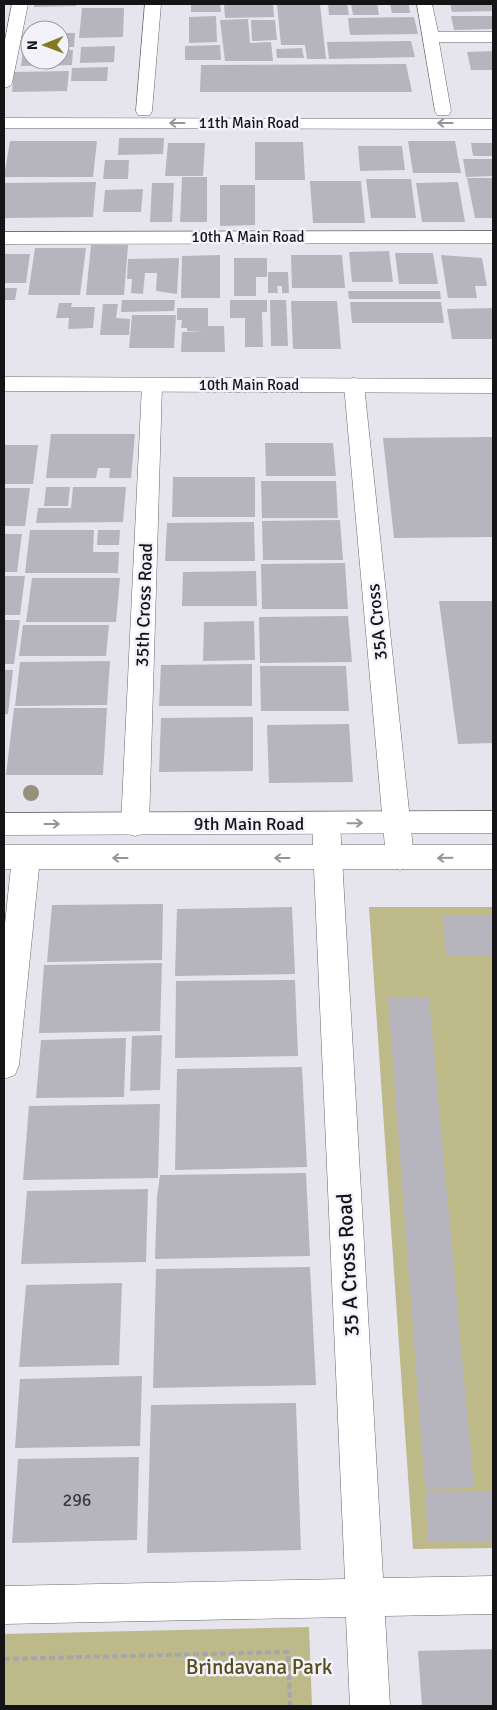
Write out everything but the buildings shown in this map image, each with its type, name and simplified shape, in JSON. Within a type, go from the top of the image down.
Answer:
[{"type":"street","points":[[4,83],[20,4]]},
{"type":"street","points":[[144,111],[153,4]]},
{"type":"street","points":[[425,4],[443,111]]},
{"type":"street","points":[[431,37],[493,37]]},
{"type":"street","name":"11th Main Road","points":[[4,111],[493,110]]},
{"type":"street","name":"11th Main Road","points":[[4,123],[493,124]]},
{"type":"street","name":"10th A Main Road","points":[[4,238],[493,237]]},
{"type":"street","name":"10th Main Road","points":[[4,384],[493,386]]},
{"type":"street","name":"35th Cross Road","points":[[135,824],[152,384]]},
{"type":"street","name":"35A Cross","points":[[354,385],[400,858]]},
{"type":"street","name":"9th Main Road","points":[[4,824],[493,822]]},
{"type":"street","name":"35 A Cross Road","points":[[326,823],[326,858],[370,1706]]},
{"type":"street","points":[[4,1065],[15,857]]},
{"type":"street","name":"9th Main Road","points":[[15,857],[493,857]]},
{"type":"street","points":[[4,1605],[493,1595]]},
{"type":"path","points":[[4,1659],[288,1652],[290,1706]]},
{"type":"green space","points":[[369,907],[493,907],[493,1548],[413,1549]]},
{"type":"green space","name":"Brindavana Park","points":[[309,1627],[312,1706],[4,1706],[4,1634]]}]
